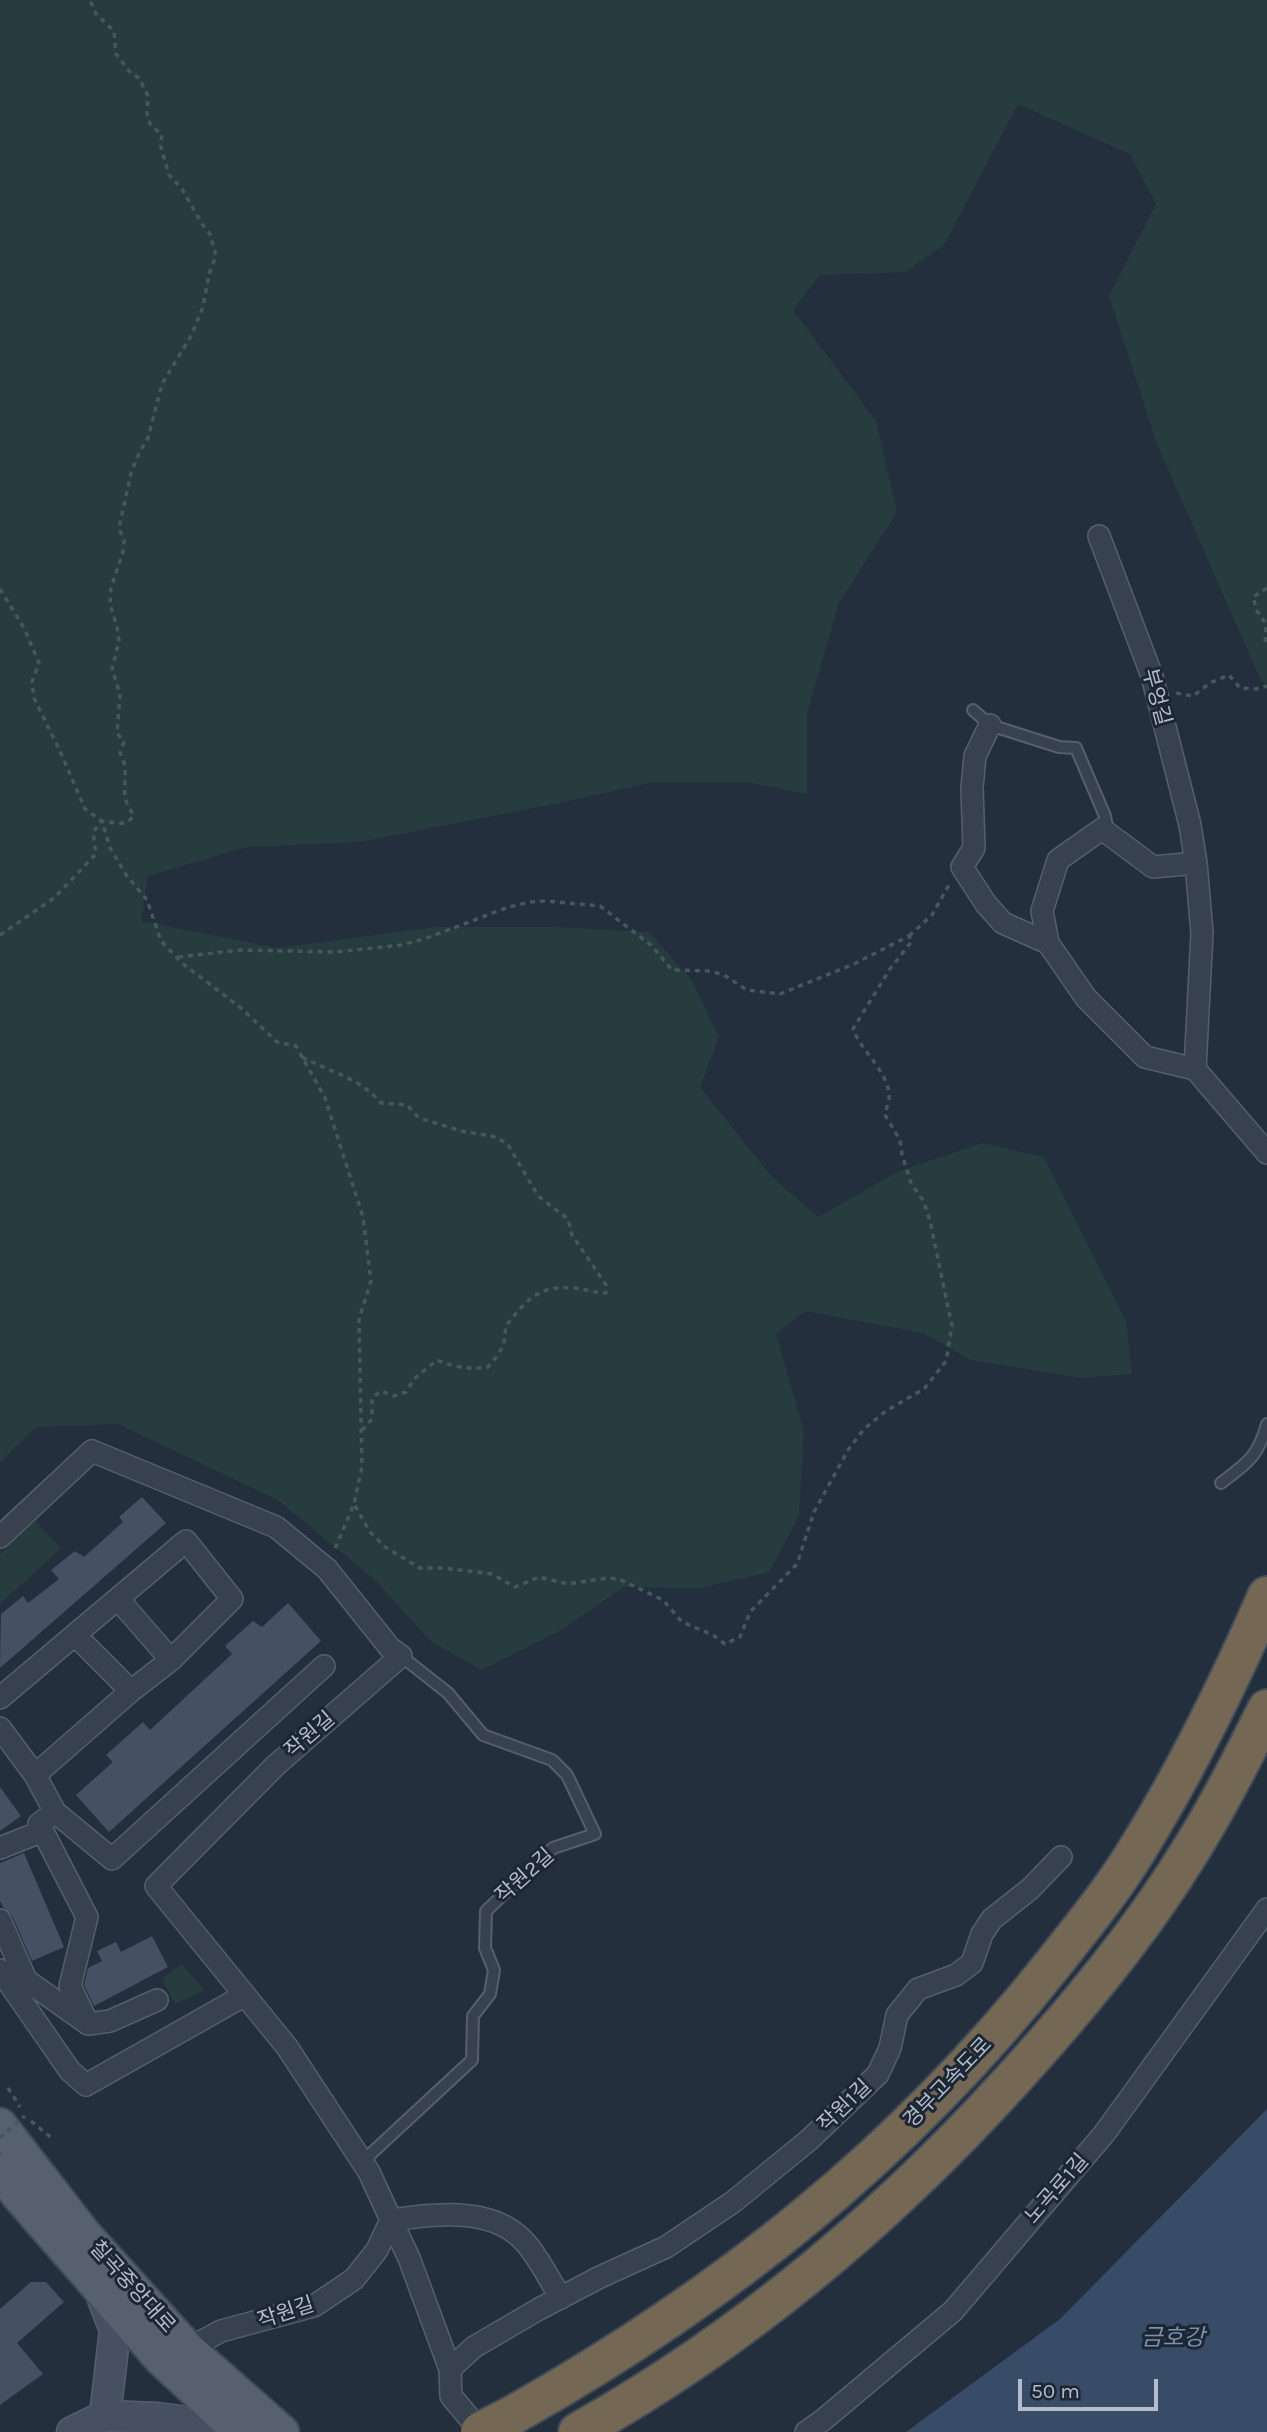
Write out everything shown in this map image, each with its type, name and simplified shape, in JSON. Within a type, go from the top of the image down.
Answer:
[{"type":"highway","name":"경부고속도로","points":[[491,2426],[649,2333],[801,2223],[878,2155],[965,2067],[1020,2006],[1087,1921],[1139,1847],[1190,1759],[1267,1596]]},
{"type":"highway","points":[[578,2432],[706,2352],[808,2275],[899,2197],[987,2110],[1063,2023],[1130,1940],[1189,1854],[1267,1709]]},
{"type":"main road","name":"칠곡중앙대로","points":[[13,2120],[85,2235],[188,2349],[282,2432]]},
{"type":"main road","name":"칠곡중앙대로","points":[[0,2171],[161,2359],[238,2430]]},
{"type":"street","name":"부엉길","points":[[1100,536],[1152,676],[1190,825],[1202,933],[1195,1069]]},
{"type":"street","points":[[990,724],[975,756],[972,788],[974,848],[962,867],[986,904],[1003,923],[1048,943]]},
{"type":"street","points":[[1196,863],[1153,867],[1102,829],[1058,860],[1042,911],[1048,943],[1086,998],[1145,1057],[1195,1069],[1267,1153]]},
{"type":"street","points":[[0,1537],[92,1451],[276,1527],[327,1569],[390,1648],[401,1656]]},
{"type":"street","points":[[0,1698],[186,1541],[232,1599],[171,1660],[34,1775]]},
{"type":"street","points":[[118,1599],[171,1660]]},
{"type":"street","points":[[75,1635],[131,1691]]},
{"type":"street","name":"작원길","points":[[188,2349],[221,2331],[314,2306],[354,2279],[377,2250],[391,2220],[362,2162],[287,2048],[156,1886],[276,1765],[401,1656]]},
{"type":"street","points":[[0,1728],[34,1775],[55,1812],[112,1859],[324,1666]]},
{"type":"street","points":[[55,1812],[39,1824],[87,1917],[70,1986],[88,2024]]},
{"type":"street","points":[[0,1848],[43,1831]]},
{"type":"street","name":"작원1길","points":[[450,2369],[474,2347],[561,2298],[666,2247],[733,2202],[808,2140],[878,2074],[890,2048],[897,2015],[918,1989],[956,1975],[972,1963],[982,1934],[992,1919],[1030,1889],[1061,1857]]},
{"type":"street","name":"노곡로1길","points":[[806,2432],[953,2311],[1104,2134],[1267,1909]]},
{"type":"street","points":[[0,1920],[26,1980],[88,2024],[110,2021],[157,2000]]},
{"type":"street","points":[[0,1970],[69,2071],[86,2085],[244,1995]]},
{"type":"street","points":[[491,2426],[451,2396],[450,2369],[409,2258],[391,2220],[442,2213],[492,2220],[515,2233],[529,2246],[561,2298]]},
{"type":"street","points":[[98,2286],[115,2330],[105,2416]]},
{"type":"street","points":[[72,2432],[105,2416],[157,2418],[238,2430]]},
{"type":"lane","points":[[973,710],[990,724],[1059,747],[1076,748],[1105,817],[1109,834]]},
{"type":"lane","points":[[1221,1483],[1253,1458],[1267,1424]]},
{"type":"lane","name":"작원2길","points":[[362,2162],[472,2060],[473,2016],[490,1994],[494,1970],[485,1948],[486,1911],[553,1848],[595,1834],[567,1775],[552,1760],[482,1735],[448,1693],[401,1656]]},
{"type":"path","points":[[0,589],[24,628],[39,663],[32,682],[34,698],[85,809],[102,821],[122,825],[134,815],[123,797],[126,764],[120,753],[124,742],[117,733],[120,694],[112,668],[119,641],[110,604],[111,588],[124,552],[124,541],[119,528],[131,473],[148,438],[162,384],[191,336],[203,307],[209,274],[216,256],[210,234],[182,189],[169,176],[160,144],[162,135],[150,124],[147,113],[148,96],[144,87],[116,54],[114,31],[96,14],[90,0]]},
{"type":"path","points":[[1267,588],[1253,597],[1257,611],[1266,624],[1267,646]]},
{"type":"path","points":[[1157,698],[1178,693],[1193,696],[1210,683],[1229,676],[1240,688],[1256,689],[1267,686]]},
{"type":"path","points":[[0,935],[54,898],[96,854],[93,832],[102,821]]},
{"type":"path","points":[[102,821],[110,848],[147,901],[161,941],[182,963],[241,1008],[277,1042],[296,1046],[325,1098],[363,1217],[371,1281],[359,1319],[362,1467],[354,1504],[327,1569]]},
{"type":"path","points":[[178,957],[242,950],[336,952],[401,945],[509,907],[546,901],[600,906],[651,945],[672,970],[710,971],[724,975],[747,990],[780,994],[854,964],[909,936],[932,915],[948,884],[962,867]]},
{"type":"path","points":[[354,1504],[370,1532],[385,1547],[421,1568],[492,1574],[515,1587],[539,1577],[568,1584],[608,1577],[620,1579],[663,1600],[682,1622],[713,1635],[725,1644],[740,1637],[750,1612],[797,1564],[814,1512],[848,1450],[864,1429],[924,1389],[946,1361],[952,1326],[930,1220],[924,1202],[911,1182],[900,1140],[885,1115],[890,1096],[883,1076],[857,1041],[853,1029],[891,969],[912,942],[909,936]]},
{"type":"path","points":[[300,1056],[356,1080],[382,1103],[407,1105],[419,1118],[465,1132],[492,1136],[508,1143],[538,1196],[568,1219],[572,1235],[606,1285],[606,1293],[592,1293],[574,1288],[543,1290],[523,1305],[505,1328],[507,1339],[488,1367],[476,1369],[454,1366],[437,1360],[414,1379],[406,1392],[394,1396],[381,1391],[372,1398],[372,1419],[362,1430]]},
{"type":"path","points":[[0,2138],[13,2120],[8,2088]]},
{"type":"path","points":[[13,2120],[54,2140]]},
{"type":"green space","points":[[0,0],[1267,0],[1267,684],[1261,681],[1157,444],[1109,296],[1156,204],[1130,154],[1018,104],[944,245],[905,272],[820,275],[793,310],[876,421],[897,512],[839,603],[807,714],[807,794],[746,782],[654,782],[359,842],[247,847],[148,876],[141,921],[277,948],[436,927],[555,927],[649,932],[692,981],[719,1037],[700,1087],[772,1177],[818,1217],[897,1172],[982,1143],[1044,1157],[1126,1321],[1132,1374],[1082,1378],[971,1360],[923,1333],[805,1311],[776,1334],[804,1431],[799,1516],[769,1572],[701,1588],[624,1587],[558,1632],[482,1670],[430,1641],[377,1582],[278,1500],[118,1424],[36,1427],[0,1462]]},
{"type":"green space","points":[[35,1521],[61,1548],[0,1604],[0,1554]]},
{"type":"green space","points":[[182,1964],[204,1990],[175,2004],[162,1978]]},
{"type":"water","name":"금호강","points":[[1267,2109],[1267,2432],[906,2432],[1060,2319]]},
{"type":"building","points":[[142,1497],[166,1523],[0,1668],[1,1614],[23,1596],[28,1603],[59,1579],[51,1570],[75,1551],[84,1557],[123,1522],[119,1517]]},
{"type":"building","points":[[288,1603],[321,1641],[109,1832],[76,1795],[113,1762],[106,1755],[143,1722],[150,1730],[232,1654],[225,1646],[253,1621],[262,1627]]},
{"type":"building","points":[[0,1787],[21,1816],[0,1831]]},
{"type":"building","points":[[24,1853],[64,1947],[32,1961],[12,1915],[0,1901],[0,1863]]},
{"type":"building","points":[[152,1936],[168,1967],[94,2006],[84,1985],[88,1968],[102,1961],[97,1951],[116,1942],[121,1952]]},
{"type":"building","points":[[31,2282],[46,2282],[64,2302],[17,2343],[43,2374],[0,2405],[0,2309]]}]
